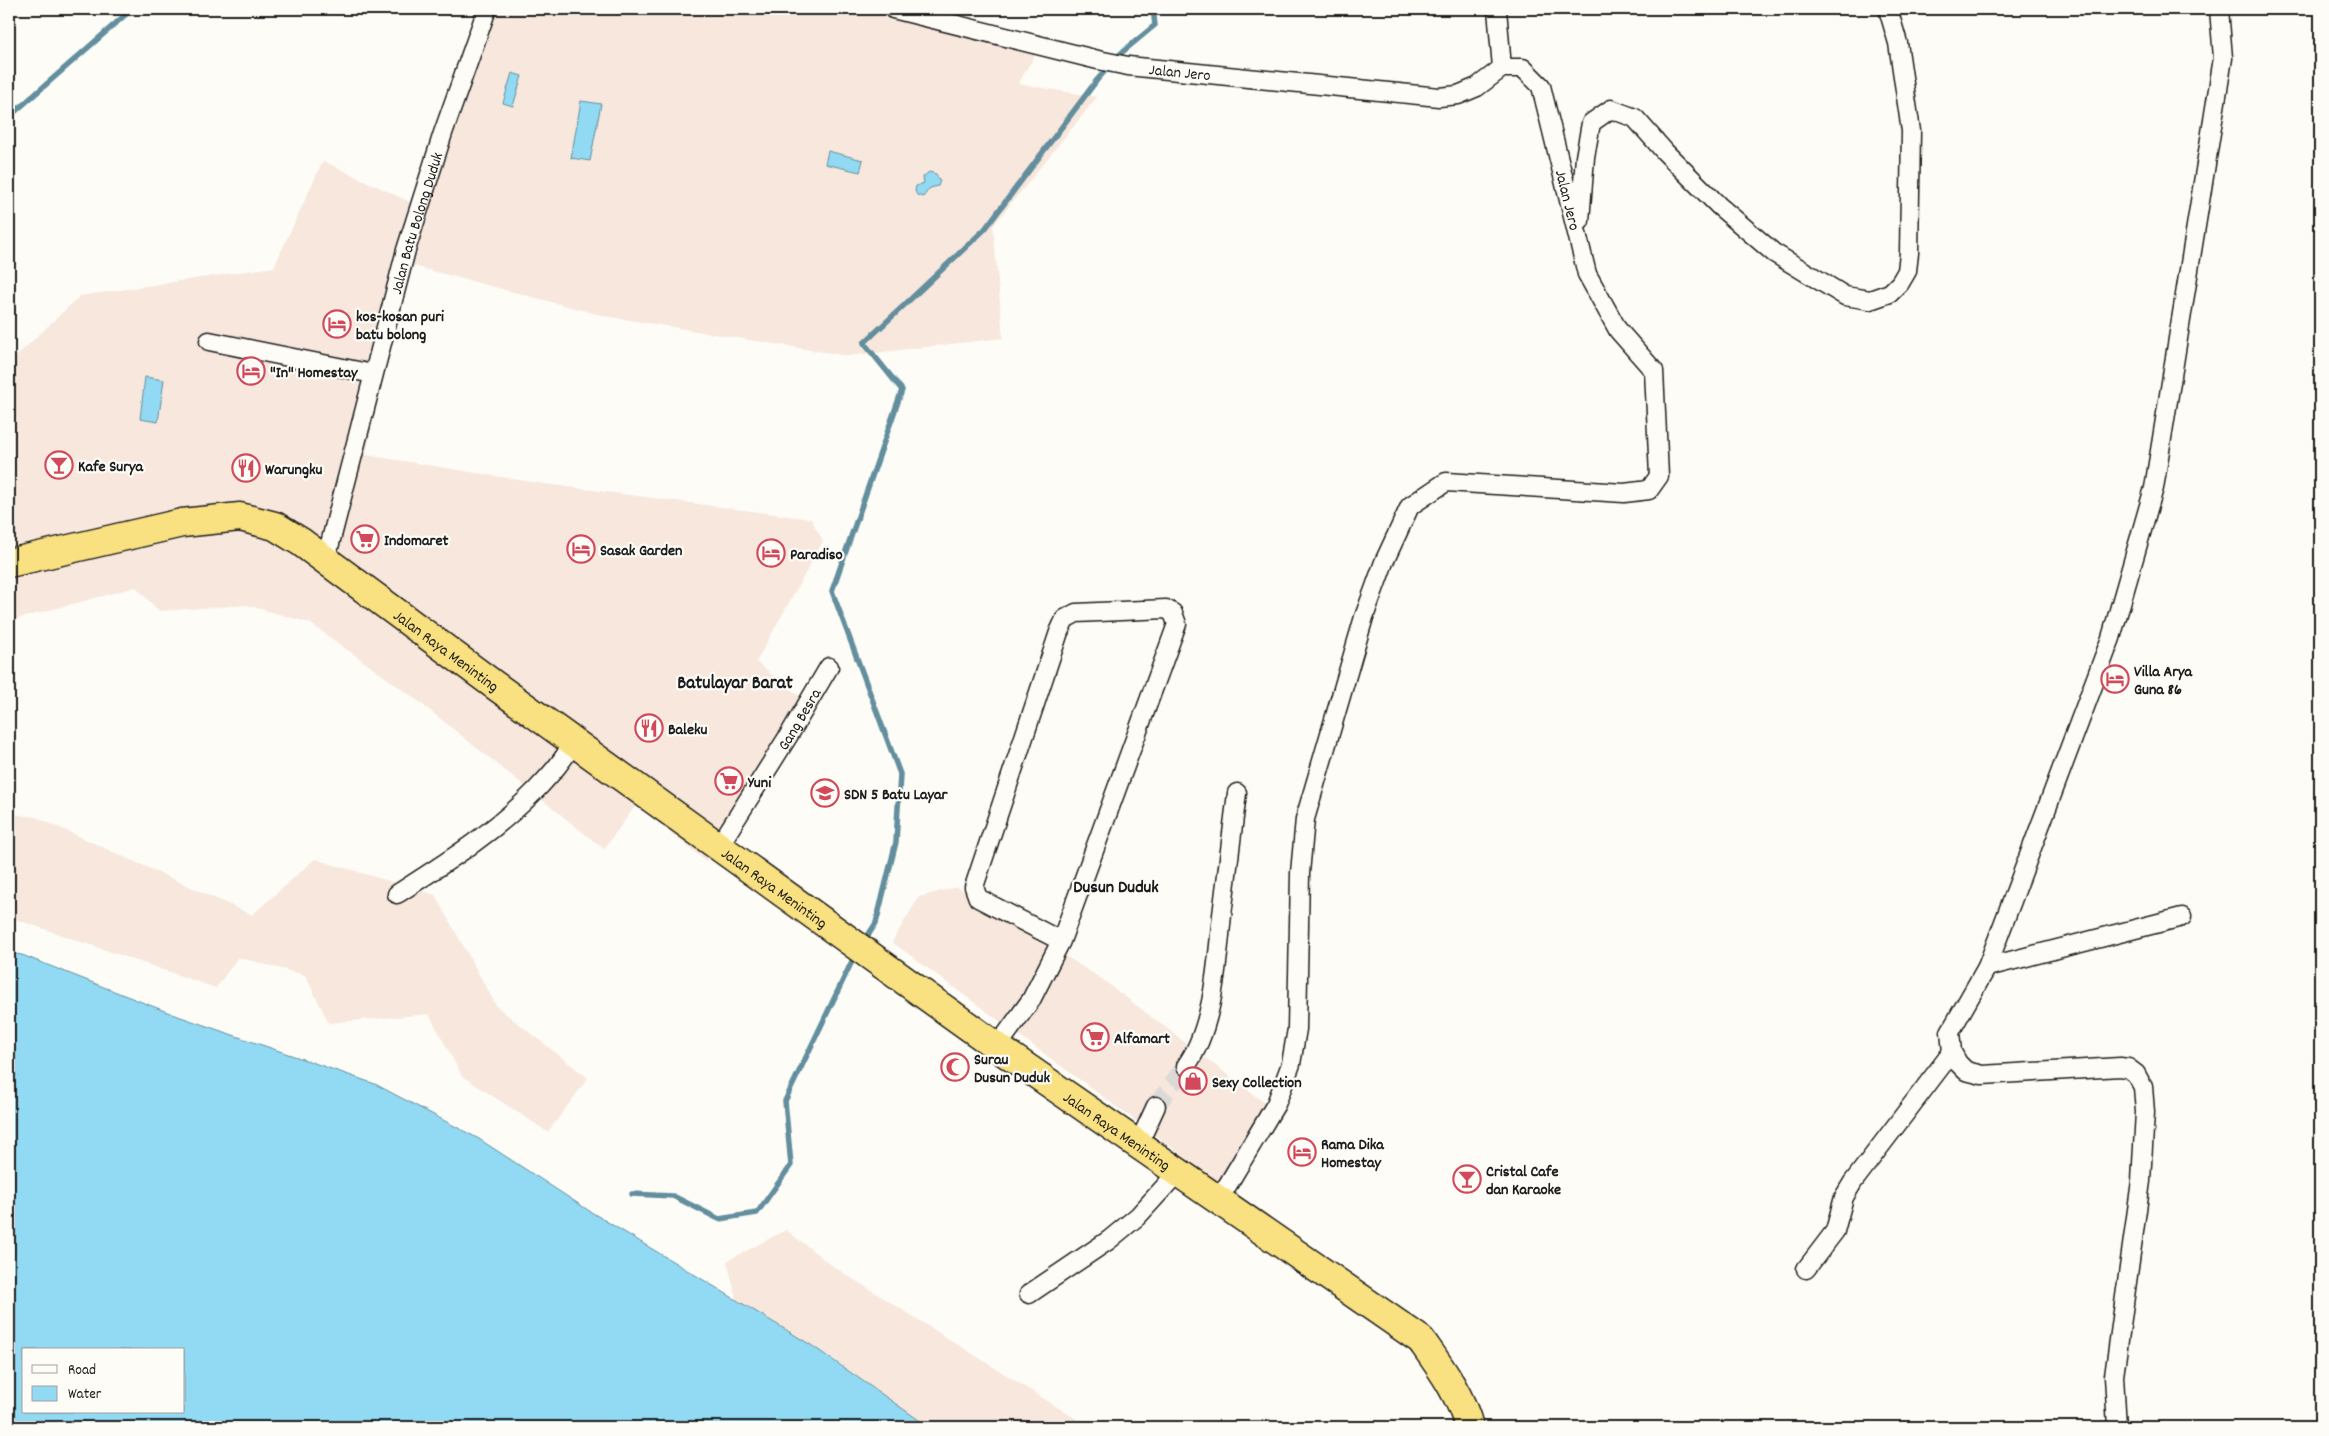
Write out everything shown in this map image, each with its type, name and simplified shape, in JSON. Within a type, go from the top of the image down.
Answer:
[{"type":"highway","name":"Jalan Raya Meninting","points":[[9,563],[182,523],[224,517],[240,517],[276,526],[326,559],[493,684],[574,740],[997,1047],[1421,1340],[1448,1377],[1470,1427]]},
{"type":"street","name":"Jalan Batu Bolong Duduk","points":[[326,559],[410,234],[487,9]]},
{"type":"street","name":"Jalan Jero","points":[[893,9],[1128,66],[1440,97],[1458,95],[1478,86],[1502,68],[1523,68],[1541,86],[1578,237]]},
{"type":"street","points":[[1497,9],[1502,68]]},
{"type":"street","name":"Jalan Jero","points":[[1578,237],[1585,157],[1591,123],[1611,109],[1635,118],[1665,152],[1719,206],[1774,254],[1845,296],[1870,300],[1890,293],[1900,283],[1906,271],[1909,253],[1911,131],[1898,43],[1888,9]]},
{"type":"street","points":[[2117,1427],[2114,1376],[2141,1181],[2145,1112],[2142,1087],[2136,1074],[2128,1068],[2120,1067],[1982,1075],[1966,1071],[1952,1052],[1950,1032],[1987,967],[2111,638],[2149,513],[2224,58],[2219,9]]},
{"type":"street","points":[[1218,1201],[1276,1104],[1291,1064],[1297,1029],[1300,873],[1305,819],[1364,617],[1384,562],[1410,506],[1446,482],[1624,493],[1649,490],[1659,476],[1654,371],[1613,322],[1587,274],[1578,237]]},
{"type":"street","points":[[209,341],[373,374]]},
{"type":"street","points":[[997,1047],[1031,1000],[1061,941],[1177,624],[1177,618],[1166,609],[1076,613],[1065,619],[1059,632],[974,887],[978,898],[1061,941]]},
{"type":"street","name":"Gang Besra","points":[[719,846],[790,735],[829,667]]},
{"type":"street","points":[[397,894],[449,862],[500,824],[546,779],[567,754],[574,740]]},
{"type":"street","points":[[1186,1066],[1195,1054],[1205,1025],[1213,983],[1236,793]]},
{"type":"street","points":[[1987,967],[2182,917]]},
{"type":"street","points":[[1806,1269],[1835,1231],[1844,1196],[1852,1182],[1952,1052]]},
{"type":"street","points":[[1138,1145],[1156,1106]]},
{"type":"street","points":[[1029,1294],[1108,1240],[1138,1216],[1178,1172]]},
{"type":"shaded area","points":[[480,9],[927,9],[1046,36],[1018,84],[1097,97],[993,226],[1003,338],[848,356],[605,316],[406,264],[366,455],[538,483],[811,519],[823,541],[756,662],[804,700],[706,861],[636,805],[604,849],[413,697],[310,623],[247,605],[159,611],[136,587],[9,621],[9,363],[80,296],[274,267],[323,161],[412,203]]},
{"type":"shaded area","points":[[9,814],[36,817],[252,915],[315,859],[435,895],[497,1007],[588,1078],[548,1132],[462,1076],[429,1014],[329,1023],[305,975],[238,957],[216,988],[9,917]]},
{"type":"shaded area","points":[[957,887],[1103,980],[1270,1107],[1219,1182],[892,942],[919,897]]},
{"type":"shaded area","points":[[786,1230],[834,1267],[1089,1427],[929,1427],[811,1345],[737,1301],[727,1261]]},
{"type":"water","points":[[512,73],[522,76],[513,106],[503,103]]},
{"type":"water","points":[[581,101],[601,104],[590,161],[571,158]]},
{"type":"water","points":[[828,151],[863,160],[860,172],[825,164]]},
{"type":"water","points":[[929,172],[936,174],[940,181],[938,186],[930,188],[923,197],[917,195],[915,191],[916,186],[924,183],[923,177]]},
{"type":"water","points":[[145,377],[164,380],[158,422],[140,419]]},
{"type":"water","points":[[9,953],[22,955],[175,1015],[375,1084],[479,1139],[591,1212],[811,1345],[929,1427],[9,1427]]},
{"type":"waterway","points":[[9,117],[132,9]]},
{"type":"waterway","points":[[863,943],[876,923],[896,842],[900,774],[832,591],[902,390],[864,343],[985,229],[1097,80],[1120,54],[1155,25],[1153,9]]},
{"type":"waterway","points":[[632,1194],[673,1196],[719,1219],[757,1213],[791,1165],[785,1101],[855,955]]},
{"type":"tunnel","points":[[1156,1106],[1186,1066]]},
{"type":"place","name":"kos-kosan puri batu bolong","points":[[337,324]]},
{"type":"place","name":"\"In\" Homestay","points":[[251,371]]},
{"type":"place","name":"Kafe Surya","points":[[59,465]]},
{"type":"place","name":"Warungku","points":[[246,468]]},
{"type":"place","name":"Indomaret","points":[[365,539]]},
{"type":"place","name":"Sasak Garden","points":[[581,549]]},
{"type":"place","name":"Paradiso","points":[[771,553]]},
{"type":"place","name":"Villa Arya Guna 86","points":[[2115,679]]},
{"type":"place","name":"Baleku","points":[[649,728]]},
{"type":"place","name":"Yuni","points":[[729,781]]},
{"type":"place","name":"SDN 5 Batu Layar","points":[[825,793]]},
{"type":"place","name":"Alfamart","points":[[1095,1037]]},
{"type":"place","name":"Surau Dusun Duduk","points":[[955,1067]]},
{"type":"place","name":"Sexy Collection","points":[[1193,1081]]},
{"type":"place","name":"Rama Dika Homestay","points":[[1302,1152]]},
{"type":"place","name":"Cristal Cafe dan Karaoke","points":[[1467,1179]]},
{"type":"district","name":"Batulayar Barat","points":[[735,681]]},
{"type":"district","name":"Dusun Duduk","points":[[1116,886]]}]
